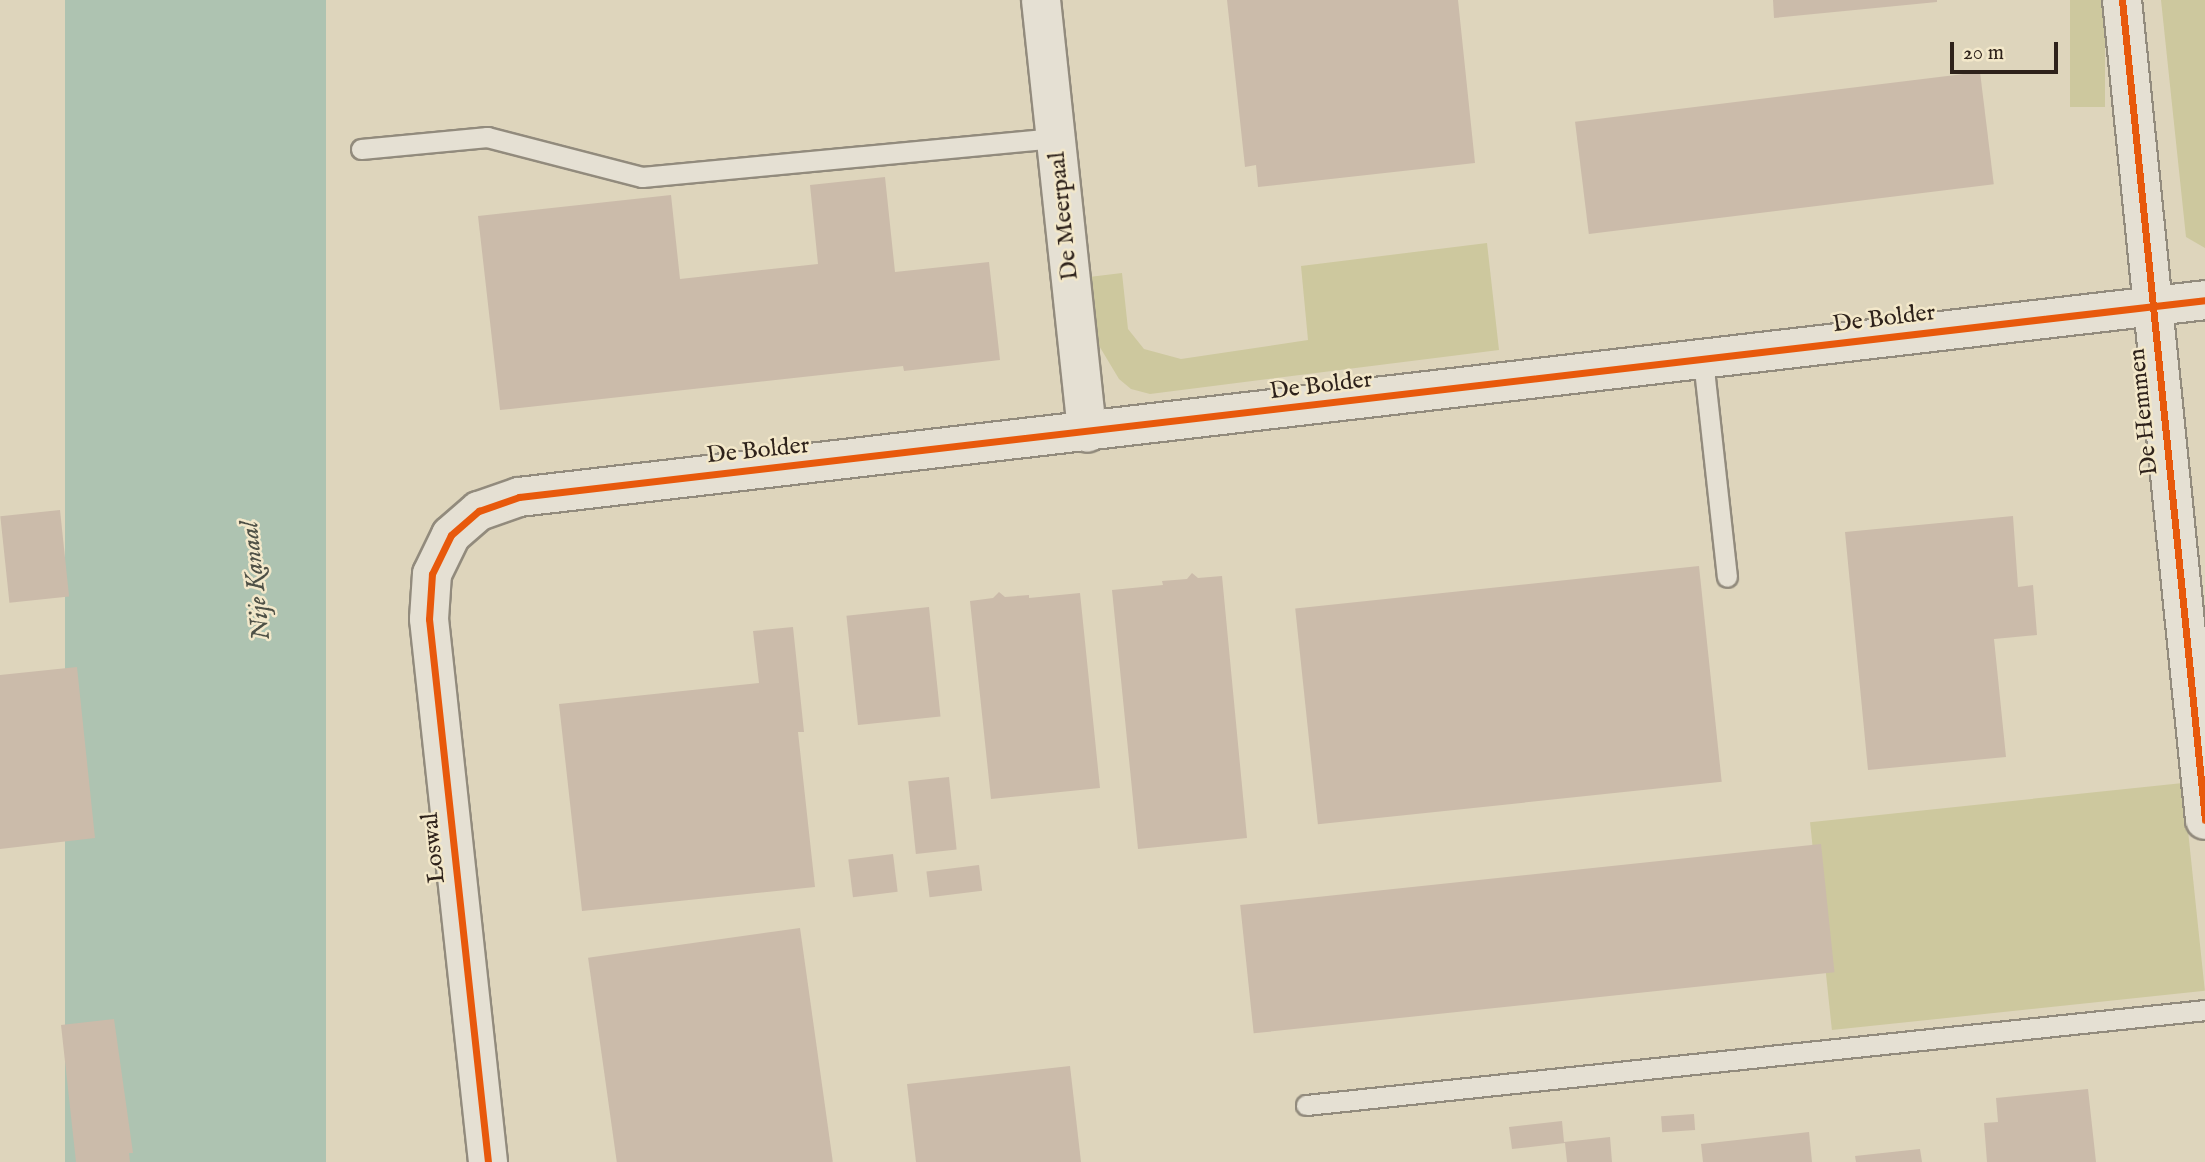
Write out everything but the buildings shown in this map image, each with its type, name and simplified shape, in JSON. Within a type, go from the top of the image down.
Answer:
[{"type":"street","name":"De Meerpaal","points":[[1041,0],[1087,433]]},
{"type":"street","name":"De Hemmen","points":[[2122,0],[2205,820]]},
{"type":"street","name":"De Bolder","points":[[451,535],[479,511],[519,497],[1087,433],[2205,300]]},
{"type":"street","name":"Loswal","points":[[451,535],[432,574],[429,619],[488,1162]]},
{"type":"lane","points":[[361,149],[487,136],[642,177],[1055,138]]},
{"type":"lane","points":[[1703,360],[1727,577]]},
{"type":"lane","points":[[1306,1105],[2205,1010]]},
{"type":"shaded area","points":[[2070,0],[2105,0],[2105,107],[2070,107]]},
{"type":"shaded area","points":[[2161,0],[2205,0],[2205,248],[2186,237]]},
{"type":"shaded area","points":[[1487,243],[1499,350],[1150,394],[1131,389],[1119,379],[1098,344],[1089,277],[1122,273],[1128,329],[1144,349],[1181,359],[1308,340],[1301,266]]},
{"type":"shaded area","points":[[2183,783],[2205,991],[1832,1030],[1810,822]]},
{"type":"water","name":"Nije Kanaal","points":[[65,0],[326,0],[326,1162],[65,1162]]},
{"type":"cycle path","points":[[2122,0],[2205,820]]},
{"type":"cycle path","points":[[488,1162],[429,619],[432,574],[451,535],[479,511],[519,497],[2205,300]]}]
